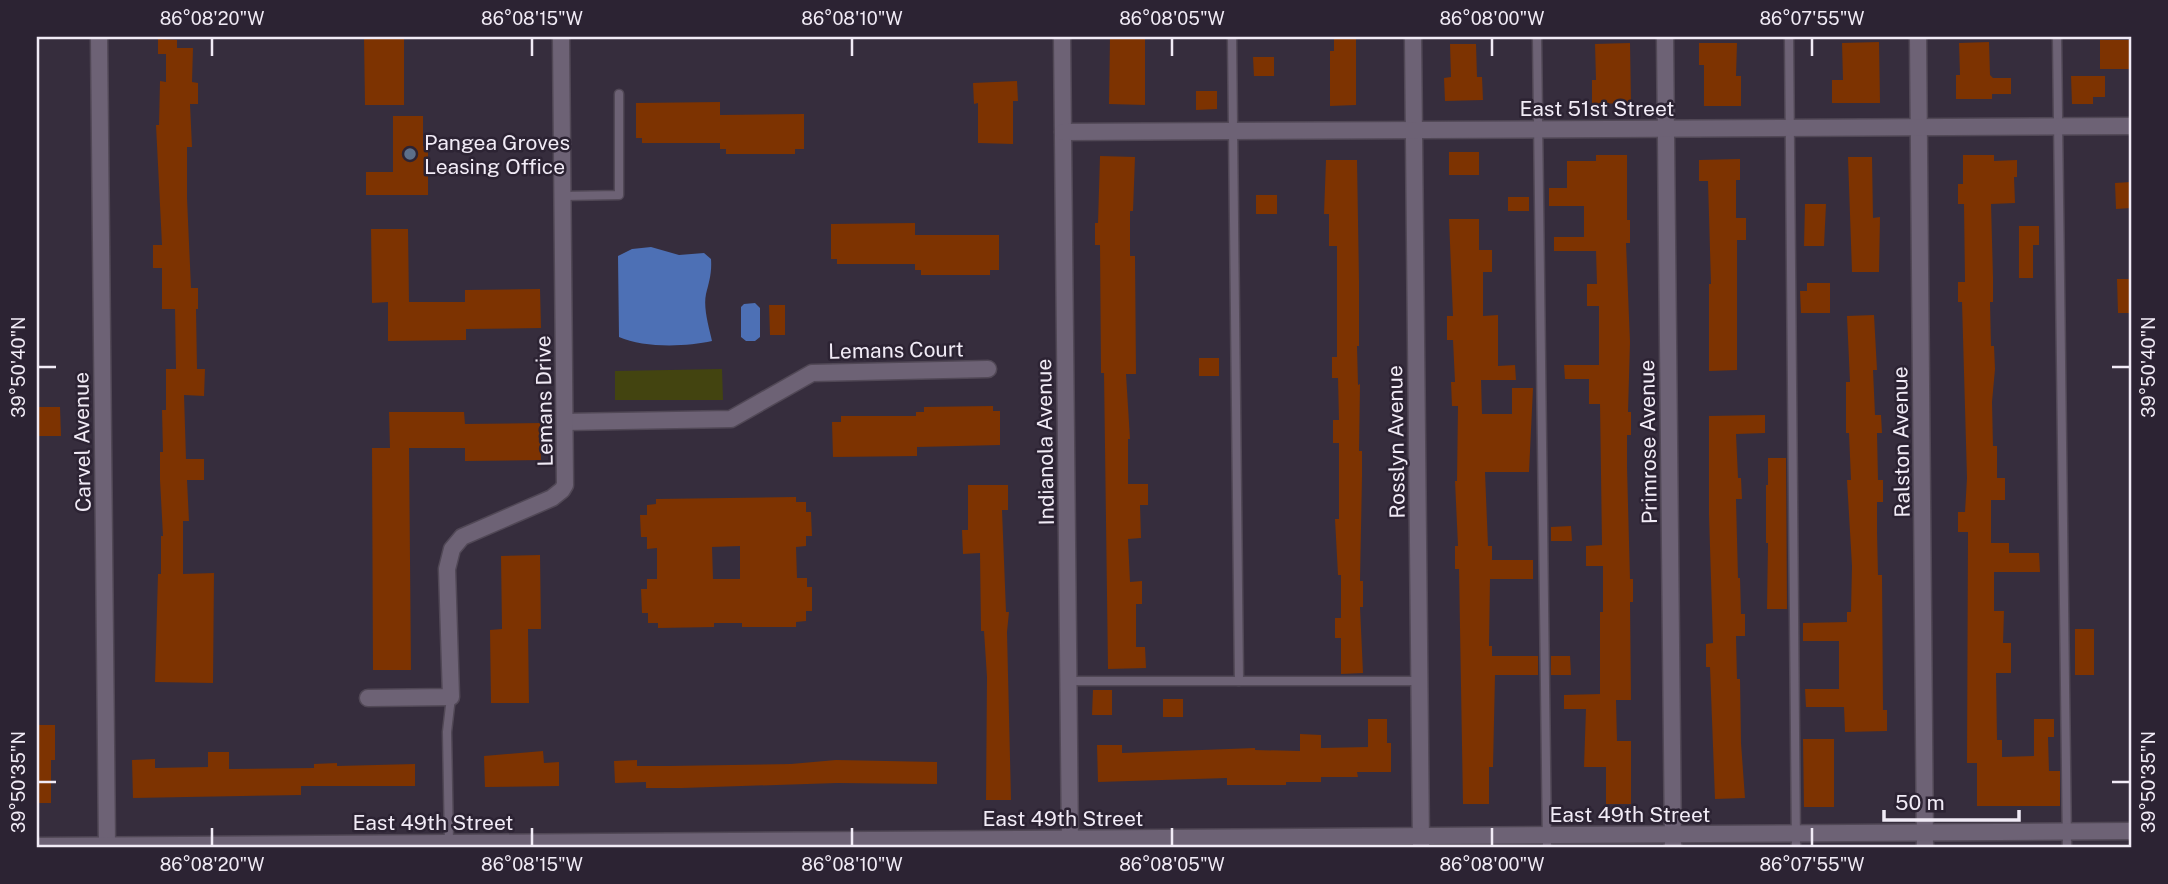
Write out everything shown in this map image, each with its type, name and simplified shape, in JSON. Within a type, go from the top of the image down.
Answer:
[{"type":"street","name":"Carvel Avenue","points":[[99,37],[107,846]]},
{"type":"street","name":"Lemans Drive","points":[[451,697],[447,569],[450,553],[462,537],[552,498],[562,490],[566,480],[561,37]]},
{"type":"street","name":"Indianola Avenue","points":[[1062,37],[1070,843]]},
{"type":"street","name":"Rosslyn Avenue","points":[[1413,37],[1421,842]]},
{"type":"street","name":"Primrose Avenue","points":[[1665,37],[1673,841]]},
{"type":"street","name":"Ralston Avenue","points":[[1918,37],[1925,840]]},
{"type":"street","name":"East 51st Street","points":[[1063,132],[2131,127]]},
{"type":"street","name":"Lemans Court","points":[[565,422],[731,419],[812,373],[988,369]]},
{"type":"street","points":[[368,698],[451,697]]},
{"type":"street","name":"East 49th Street","points":[[37,846],[2067,839],[2131,831]]},
{"type":"lane","points":[[1232,37],[1239,681]]},
{"type":"lane","points":[[1537,37],[1547,841]]},
{"type":"lane","points":[[1789,37],[1796,840]]},
{"type":"lane","points":[[2057,37],[2067,839]]},
{"type":"lane","points":[[563,196],[619,195],[619,94]]},
{"type":"lane","points":[[1069,681],[1420,681]]},
{"type":"lane","points":[[449,844],[447,732],[451,697]]},
{"type":"shaded area","points":[[722,369],[723,400],[615,400],[615,371]]},
{"type":"water","points":[[651,247],[679,255],[704,253],[711,259],[705,305],[712,341],[665,345],[640,343],[619,337],[618,256],[632,249]]},
{"type":"water","points":[[755,303],[760,308],[760,337],[755,341],[746,341],[741,337],[741,307]]},
{"type":"building","points":[[364,37],[404,37],[404,105],[365,105]]},
{"type":"building","points":[[1110,37],[1145,37],[1145,105],[1109,104]]},
{"type":"building","points":[[1334,37],[1356,37],[1356,105],[1330,106],[1330,51],[1334,51]]},
{"type":"building","points":[[158,39],[177,40],[177,48],[193,48],[192,82],[198,83],[198,104],[190,104],[192,147],[187,147],[187,198],[191,288],[198,288],[197,369],[205,369],[204,396],[184,395],[186,459],[204,459],[204,480],[187,480],[189,521],[183,521],[183,574],[214,573],[213,683],[155,682],[158,574],[161,574],[163,536],[160,480],[160,452],[163,452],[162,410],[166,410],[166,369],[176,369],[175,309],[162,309],[162,268],[153,268],[153,245],[162,245],[156,125],[159,125],[160,81],[166,82],[166,54],[158,54]]},
{"type":"building","points":[[2100,40],[2131,40],[2131,69],[2100,69]]},
{"type":"building","points":[[1879,42],[1880,103],[1832,103],[1832,80],[1843,80],[1842,43]]},
{"type":"building","points":[[1989,42],[1990,75],[1993,78],[2011,78],[2011,94],[1992,94],[1992,99],[1956,99],[1956,75],[1960,75],[1959,43]]},
{"type":"building","points":[[1630,43],[1631,103],[1592,104],[1592,80],[1596,80],[1595,44]]},
{"type":"building","points":[[1699,43],[1737,43],[1736,76],[1741,76],[1741,106],[1704,106],[1704,65],[1699,65]]},
{"type":"building","points":[[1450,44],[1476,44],[1477,77],[1482,77],[1483,100],[1445,101],[1444,78],[1451,77]]},
{"type":"building","points":[[1253,57],[1274,57],[1274,76],[1254,76]]},
{"type":"building","points":[[2071,76],[2105,76],[2105,97],[2093,97],[2093,104],[2072,104]]},
{"type":"building","points":[[1017,81],[1018,101],[1013,101],[1013,144],[978,143],[978,103],[974,104],[973,83]]},
{"type":"building","points":[[1196,91],[1217,91],[1217,109],[1196,110]]},
{"type":"building","points":[[720,102],[720,115],[804,114],[804,149],[795,149],[795,154],[726,154],[726,149],[720,149],[720,143],[642,143],[642,138],[636,138],[636,103]]},
{"type":"building","name":"Pangea Groves Leasing Office","points":[[393,116],[423,116],[423,146],[428,146],[428,195],[366,195],[366,172],[393,172]]},
{"type":"building","points":[[1449,152],[1479,152],[1479,175],[1449,175]]},
{"type":"building","points":[[1596,155],[1627,155],[1627,220],[1630,220],[1630,243],[1626,243],[1630,342],[1628,412],[1631,412],[1631,435],[1627,435],[1627,467],[1633,602],[1630,602],[1631,700],[1616,700],[1617,741],[1631,741],[1631,804],[1606,804],[1606,767],[1584,767],[1586,709],[1564,709],[1564,695],[1600,694],[1603,566],[1586,566],[1586,546],[1602,545],[1600,404],[1589,404],[1589,379],[1565,379],[1564,365],[1599,365],[1599,306],[1587,306],[1587,284],[1597,284],[1596,251],[1554,251],[1554,237],[1584,237],[1584,206],[1549,206],[1549,188],[1567,188],[1567,161],[1596,161]]},
{"type":"building","points":[[1963,155],[1994,155],[1994,161],[2017,160],[2017,177],[2014,177],[2015,203],[1991,204],[1991,346],[1994,346],[1995,369],[1992,402],[1993,446],[1997,446],[1997,478],[2005,478],[2005,500],[1991,500],[1991,543],[2009,543],[2009,553],[2039,553],[2040,572],[1994,572],[1994,611],[2004,611],[2003,643],[2011,643],[2011,673],[1996,673],[1997,740],[2002,740],[2002,757],[2034,756],[2034,719],[2054,719],[2054,737],[2048,737],[2049,771],[2060,771],[2060,806],[1977,806],[1977,763],[1967,763],[1968,532],[1958,532],[1958,512],[1965,512],[1967,478],[1962,302],[1958,302],[1958,282],[1965,282],[1964,204],[1958,204],[1958,184],[1963,184]]},
{"type":"building","points":[[1100,156],[1135,157],[1133,211],[1130,211],[1130,256],[1135,256],[1136,374],[1126,374],[1130,439],[1128,484],[1148,484],[1148,505],[1140,505],[1141,538],[1128,539],[1130,582],[1142,581],[1142,604],[1136,604],[1136,647],[1145,647],[1146,668],[1108,669],[1104,373],[1101,373],[1100,245],[1095,245]]},
{"type":"building","points":[[1848,157],[1872,157],[1873,218],[1880,217],[1879,272],[1852,272]]},
{"type":"building","points":[[1740,159],[1740,180],[1736,180],[1736,218],[1746,218],[1746,240],[1737,240],[1737,370],[1709,371],[1711,284],[1708,181],[1699,181],[1699,160]]},
{"type":"building","points":[[1326,160],[1357,160],[1357,346],[1358,385],[1360,384],[1359,451],[1362,451],[1360,581],[1363,581],[1363,607],[1360,607],[1363,673],[1341,674],[1341,638],[1335,638],[1335,618],[1341,618],[1341,575],[1338,575],[1335,519],[1339,519],[1339,443],[1333,443],[1333,420],[1339,420],[1338,378],[1332,378],[1332,357],[1337,357],[1337,246],[1329,246],[1329,214],[1324,214]]},
{"type":"building","points":[[2131,182],[2131,208],[2116,209],[2115,183]]},
{"type":"building","points":[[1256,195],[1277,195],[1277,214],[1256,214]]},
{"type":"building","points":[[1508,197],[1529,197],[1529,211],[1508,211]]},
{"type":"building","points":[[1805,204],[1826,204],[1824,246],[1804,246]]},
{"type":"building","points":[[1449,219],[1479,219],[1479,250],[1492,250],[1492,272],[1483,272],[1483,316],[1498,315],[1498,366],[1515,365],[1516,380],[1481,380],[1482,414],[1512,414],[1512,388],[1533,388],[1529,472],[1485,472],[1488,546],[1492,546],[1492,560],[1533,560],[1533,579],[1490,579],[1489,646],[1492,646],[1492,656],[1538,656],[1538,675],[1495,675],[1493,767],[1489,767],[1489,804],[1463,804],[1459,569],[1455,569],[1455,546],[1458,546],[1455,481],[1458,406],[1452,406],[1451,382],[1455,382],[1453,340],[1447,340],[1447,316],[1453,316]]},
{"type":"building","points":[[915,223],[915,235],[999,235],[999,270],[990,270],[990,275],[921,275],[921,270],[915,270],[915,264],[837,264],[837,259],[831,259],[831,224]]},
{"type":"building","points":[[2019,226],[2039,226],[2039,245],[2033,245],[2033,278],[2019,278]]},
{"type":"building","points":[[371,229],[408,229],[409,302],[465,302],[465,290],[540,289],[541,328],[466,329],[466,340],[388,341],[388,302],[372,303]]},
{"type":"building","points":[[2117,279],[2131,279],[2131,313],[2118,313]]},
{"type":"building","points":[[1807,283],[1830,283],[1830,313],[1801,313],[1800,291],[1807,291]]},
{"type":"building","points":[[769,305],[785,305],[785,335],[770,335]]},
{"type":"building","points":[[1874,315],[1877,370],[1873,370],[1875,415],[1881,415],[1882,433],[1877,433],[1878,480],[1883,480],[1883,502],[1877,502],[1877,532],[1878,575],[1882,575],[1883,710],[1887,710],[1887,731],[1845,732],[1844,707],[1806,707],[1805,689],[1839,689],[1839,641],[1803,641],[1803,623],[1847,622],[1847,612],[1851,612],[1852,566],[1847,480],[1851,480],[1849,433],[1846,433],[1846,382],[1850,382],[1847,316]]},
{"type":"building","points":[[1199,358],[1219,358],[1219,376],[1199,376]]},
{"type":"building","points":[[993,406],[993,411],[1000,411],[1000,445],[917,447],[917,456],[833,457],[832,422],[841,422],[841,416],[916,416],[916,412],[924,412],[924,407]]},
{"type":"building","points":[[37,407],[60,407],[61,436],[37,436]]},
{"type":"building","points":[[389,412],[464,412],[465,424],[540,423],[541,460],[465,461],[465,448],[409,448],[411,670],[373,670],[372,448],[390,448]]},
{"type":"building","points":[[1765,415],[1765,433],[1736,434],[1742,499],[1736,499],[1738,578],[1741,614],[1745,614],[1745,636],[1736,636],[1737,679],[1740,679],[1745,798],[1715,799],[1710,667],[1706,667],[1706,644],[1713,643],[1709,416]]},
{"type":"building","points":[[1768,458],[1786,458],[1787,609],[1767,609]]},
{"type":"building","points":[[968,485],[1008,485],[1008,510],[1002,510],[1006,612],[1009,612],[1007,632],[1011,800],[986,800],[987,677],[984,631],[981,631],[980,553],[963,554],[962,530],[968,530]]},
{"type":"building","points":[[796,497],[796,502],[806,502],[806,512],[811,512],[812,536],[806,536],[806,546],[796,547],[797,578],[807,578],[807,587],[812,587],[812,611],[806,611],[806,621],[796,622],[796,627],[742,627],[742,623],[714,623],[714,627],[658,628],[658,623],[648,623],[648,613],[642,613],[641,589],[647,589],[647,579],[657,579],[657,548],[647,549],[647,537],[641,537],[640,515],[647,515],[647,505],[656,504],[656,499]],"holes":[[[740,546],[740,579],[713,579],[712,547]]]},
{"type":"building","points":[[1571,526],[1572,541],[1551,541],[1551,527]]},
{"type":"building","points":[[540,555],[541,629],[528,629],[529,703],[491,703],[490,630],[502,629],[501,556]]},
{"type":"building","points":[[2075,629],[2094,629],[2094,675],[2075,675]]},
{"type":"building","points":[[1551,656],[1570,656],[1571,675],[1551,675]]},
{"type":"building","points":[[1093,690],[1112,690],[1112,715],[1092,715]]},
{"type":"building","points":[[1163,699],[1183,699],[1183,717],[1163,717]]},
{"type":"building","points":[[1368,719],[1387,719],[1387,743],[1391,743],[1391,772],[1357,772],[1358,777],[1321,777],[1321,782],[1286,782],[1286,785],[1227,785],[1227,778],[1098,782],[1097,745],[1122,745],[1122,753],[1255,748],[1300,751],[1300,734],[1321,735],[1321,748],[1368,747]]},
{"type":"building","points":[[37,725],[55,725],[55,760],[51,760],[51,803],[37,803]]},
{"type":"building","points":[[1803,739],[1834,739],[1834,807],[1804,807]]},
{"type":"building","points":[[543,751],[544,763],[559,762],[559,786],[485,787],[484,756]]},
{"type":"building","points":[[208,752],[229,752],[229,769],[314,768],[314,764],[337,763],[337,766],[415,764],[415,786],[301,786],[301,795],[133,798],[132,760],[155,759],[155,768],[208,767]]},
{"type":"building","points":[[637,760],[637,766],[791,764],[836,760],[937,762],[937,784],[837,783],[646,788],[646,782],[615,783],[614,761]]},
{"type":"place","name":"Pangea Groves Leasing Office","points":[[410,154]]}]
